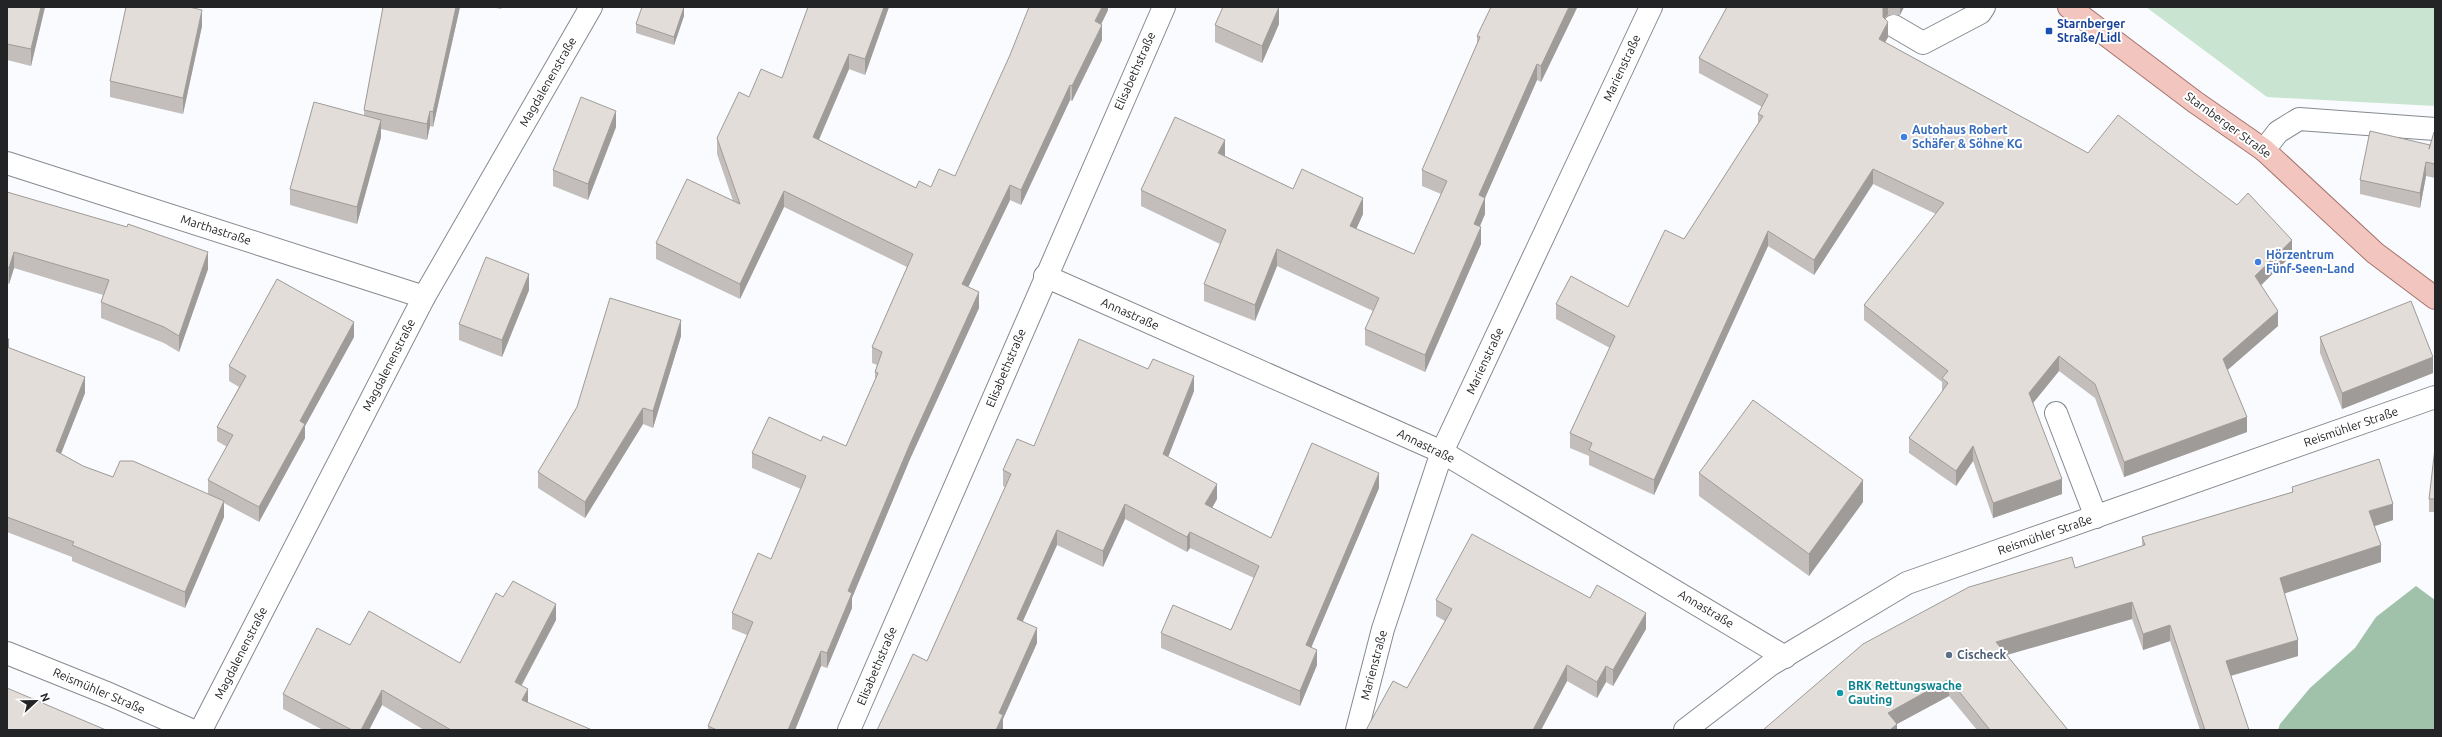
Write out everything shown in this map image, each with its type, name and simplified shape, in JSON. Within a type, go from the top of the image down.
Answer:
[{"type":"main road","name":"Starnberger Straße","points":[[2069,7],[2195,102],[2264,150],[2375,253],[2435,298]]},
{"type":"street","name":"Magdalenenstraße","points":[[202,730],[424,297],[591,7]]},
{"type":"street","name":"Elisabethstraße","points":[[849,730],[1045,276],[1164,7]]},
{"type":"street","name":"Marienstraße","points":[[1357,730],[1383,629],[1442,452],[1651,7]]},
{"type":"street","points":[[1894,26],[1923,43],[1980,13],[1984,7]]},
{"type":"street","points":[[2264,150],[2278,132],[2299,119],[2435,129]]},
{"type":"street","name":"Marthastraße","points":[[7,163],[424,297]]},
{"type":"street","name":"Annastraße","points":[[1045,276],[1442,452],[1785,657]]},
{"type":"street","name":"Reismühler Straße","points":[[1687,729],[1770,665],[1907,583],[2435,397]]},
{"type":"street","points":[[2056,413],[2096,517]]},
{"type":"street","name":"Reismühler Straße","points":[[7,653],[109,694],[191,730]]},
{"type":"green space","points":[[2146,7],[2435,7],[2435,106],[2267,97]]},
{"type":"green space","points":[[2416,586],[2435,600],[2435,730],[2278,730],[2280,724],[2310,688],[2355,648],[2376,617]]},
{"type":"building","points":[[7,7],[41,7],[31,49],[7,44]]},
{"type":"building","points":[[126,7],[189,7],[202,10],[183,98],[110,81]]},
{"type":"building","points":[[383,7],[456,7],[433,112],[430,111],[427,124],[364,110]]},
{"type":"building","points":[[642,7],[684,7],[674,37],[636,24]]},
{"type":"building","points":[[808,7],[884,7],[865,59],[849,54],[813,137],[916,188],[919,181],[931,187],[939,169],[955,176],[1010,55],[1029,7],[1102,7],[1095,21],[1102,25],[1072,86],[1070,85],[1021,190],[1010,185],[962,284],[979,292],[910,444],[848,591],[852,593],[827,653],[821,651],[788,730],[717,730],[708,726],[753,622],[732,613],[758,553],[771,559],[806,476],[752,453],[769,417],[821,441],[823,436],[846,446],[878,373],[875,372],[882,352],[872,347],[913,254],[784,191],[740,284],[656,243],[687,179],[740,204],[717,138],[739,92],[749,97],[761,69],[782,78]]},
{"type":"building","points":[[1223,7],[1279,7],[1262,46],[1215,25]]},
{"type":"building","points":[[1491,7],[1569,7],[1541,66],[1537,64],[1479,195],[1485,198],[1474,224],[1481,227],[1425,355],[1365,329],[1379,298],[1277,249],[1255,305],[1204,284],[1226,230],[1141,190],[1175,117],[1225,140],[1218,153],[1293,189],[1302,169],[1363,198],[1350,226],[1414,254],[1447,181],[1422,170],[1480,37],[1477,36]]},
{"type":"building","points":[[1727,7],[1883,7],[1883,17],[1888,22],[1879,39],[2088,153],[2118,115],[2237,205],[2248,193],[2292,240],[2255,276],[2278,311],[2223,359],[2247,417],[2124,462],[2095,384],[2059,356],[2029,393],[2062,479],[1993,503],[1973,446],[1956,471],[1909,438],[1948,383],[1942,378],[1948,371],[1864,305],[1944,203],[1873,169],[1814,260],[1768,231],[1654,480],[1589,450],[1592,443],[1570,433],[1615,336],[1556,304],[1571,276],[1628,307],[1665,230],[1684,239],[1763,116],[1758,114],[1768,95],[1699,58]]},
{"type":"building","points":[[581,97],[616,111],[588,184],[553,170]]},
{"type":"building","points":[[314,102],[381,120],[357,207],[290,189]]},
{"type":"building","points":[[2370,131],[2430,145],[2429,149],[2435,132],[2435,164],[2426,162],[2420,193],[2360,180]]},
{"type":"building","points":[[7,192],[127,227],[128,224],[208,252],[179,336],[164,327],[101,302],[109,280],[14,252],[9,268],[7,267]]},
{"type":"building","points":[[486,257],[529,274],[502,340],[459,324]]},
{"type":"building","points":[[277,279],[354,322],[300,421],[305,424],[259,507],[208,480],[233,435],[217,427],[246,376],[229,366]]},
{"type":"building","points":[[610,298],[681,320],[653,411],[643,408],[585,502],[538,472],[577,407]]},
{"type":"building","points":[[2411,301],[2433,357],[2342,393],[2320,337]]},
{"type":"building","points":[[1079,339],[1148,369],[1153,359],[1194,376],[1163,454],[1217,484],[1205,504],[1271,538],[1312,443],[1379,473],[1306,645],[1317,650],[1300,691],[1161,633],[1173,605],[1231,630],[1259,566],[1190,532],[1187,537],[1125,504],[1103,551],[1057,530],[1017,619],[1037,628],[999,713],[1003,715],[996,730],[877,730],[913,654],[927,661],[1011,474],[1003,470],[1017,439],[1034,446]]},
{"type":"building","points":[[7,347],[85,377],[56,451],[83,466],[113,477],[120,461],[133,461],[224,501],[185,592],[72,545],[74,542],[7,517]]},
{"type":"building","points":[[1753,400],[1863,480],[1809,554],[1699,473]]},
{"type":"building","points":[[2435,448],[2435,499],[2429,499]]},
{"type":"building","points":[[2379,459],[2393,504],[2369,511],[2381,545],[2280,578],[2298,640],[2226,661],[2249,730],[2205,730],[2170,625],[2143,634],[2132,602],[1996,642],[2068,730],[1990,730],[1949,679],[1888,713],[1897,724],[1890,730],[1763,730],[1863,644],[1969,587],[2072,557],[2075,568],[2145,545],[2142,537],[2293,492],[2292,487]]},
{"type":"building","points":[[1472,534],[1590,598],[1597,585],[1646,613],[1613,670],[1606,666],[1597,682],[1567,665],[1533,730],[1366,730],[1393,681],[1407,688],[1452,609],[1436,600]]},
{"type":"building","points":[[513,581],[556,604],[515,682],[528,689],[522,700],[592,730],[451,730],[382,690],[361,730],[352,730],[283,694],[317,628],[350,645],[369,611],[460,663],[496,593],[503,597]]},
{"type":"building","points":[[7,688],[106,730],[7,730]]},
{"type":"place","name":"Starnberger Straße/Lidl","points":[[2049,31]]},
{"type":"place","name":"Autohaus Robert Schäfer & Söhne KG","points":[[1904,137]]},
{"type":"place","name":"Hörzentrum Fünf-Seen-Land","points":[[2258,262]]},
{"type":"place","name":"Cischeck","points":[[1949,655]]},
{"type":"place","name":"BRK Rettungswache Gauting","points":[[1840,693]]}]
